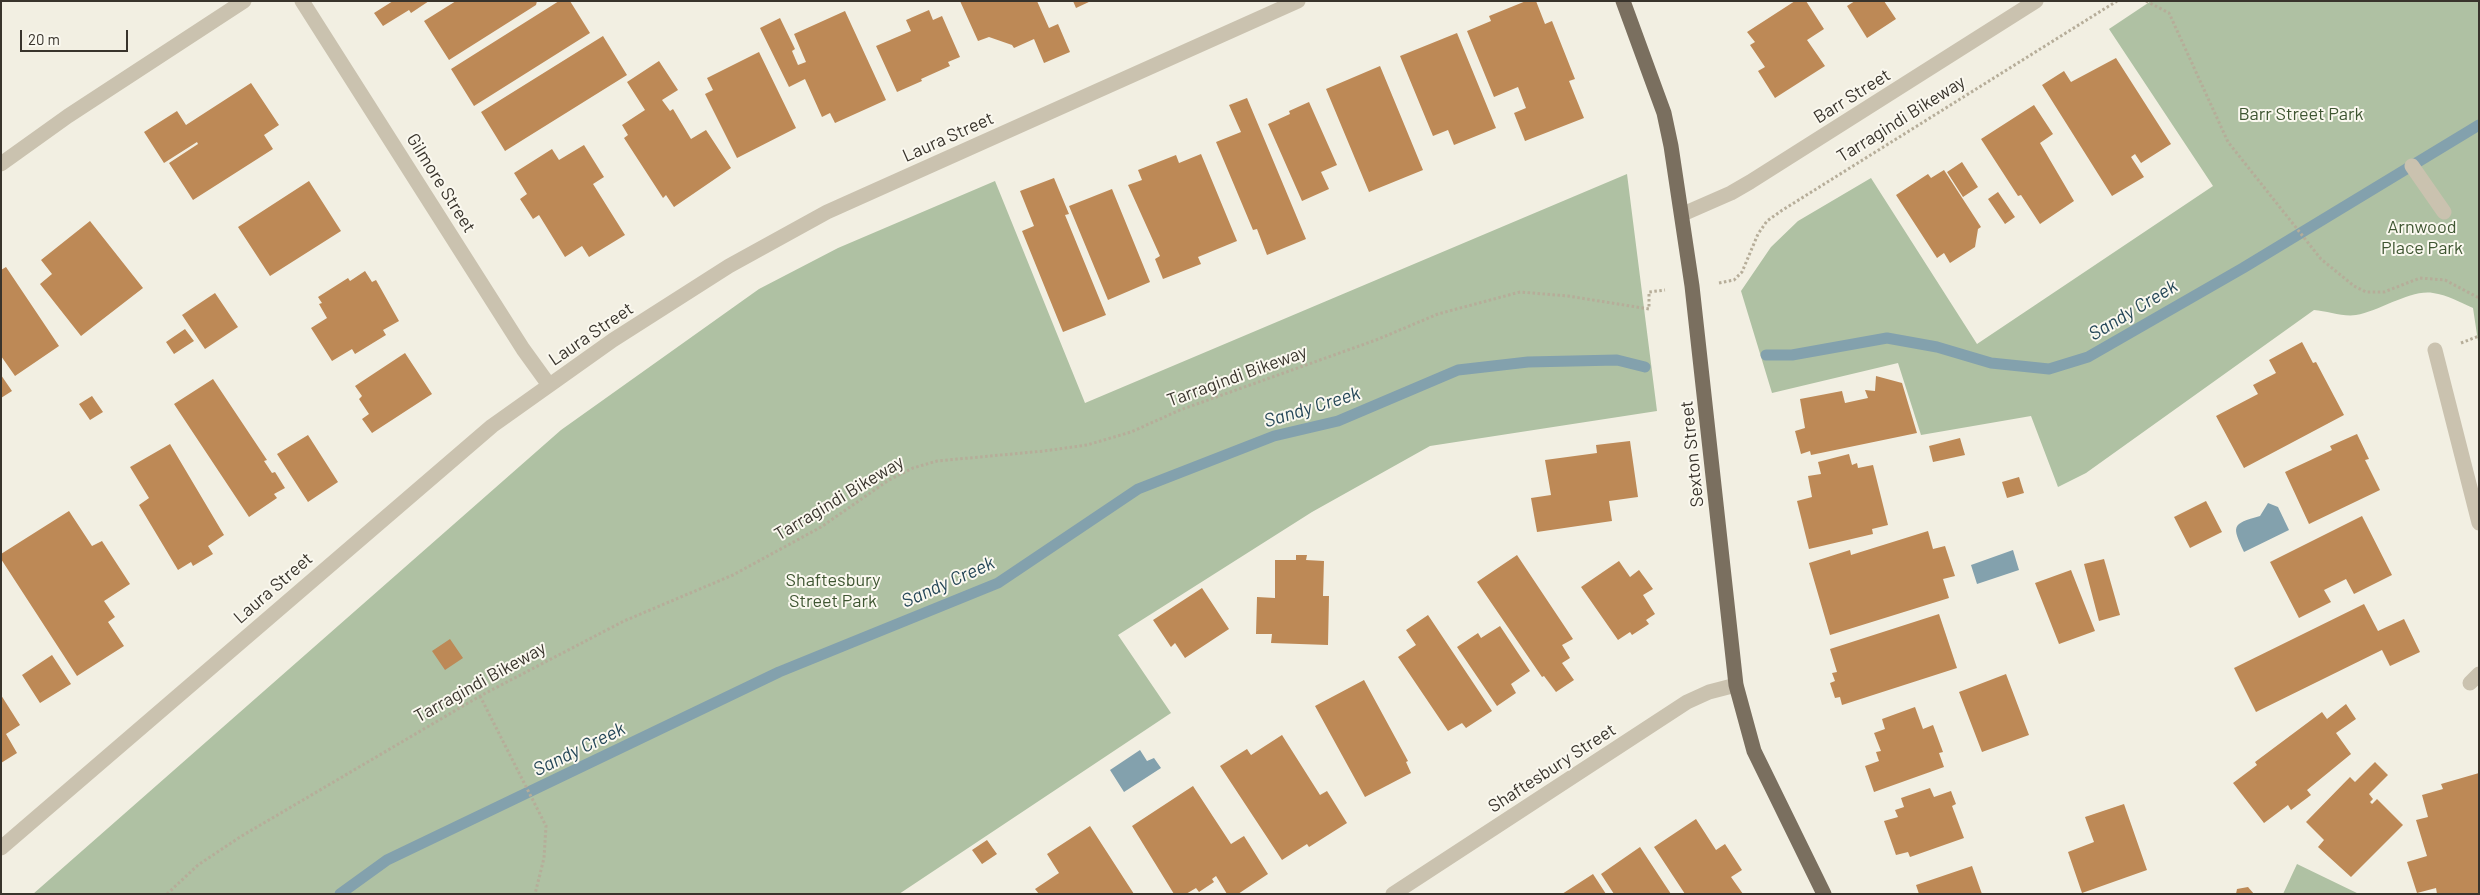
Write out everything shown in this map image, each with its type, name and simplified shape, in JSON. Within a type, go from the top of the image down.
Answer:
[{"type":"main road","name":"Sexton Street","points":[[1623,1],[1664,113],[1683,214],[1736,685],[1754,751],[1824,894]]},
{"type":"street","points":[[1,164],[68,116],[244,1]]},
{"type":"street","name":"Gilmore Street","points":[[302,1],[524,349],[549,385]]},
{"type":"street","name":"Laura Street","points":[[1,848],[492,426],[613,340],[729,266],[827,212],[1298,1]]},
{"type":"street","name":"Barr Street","points":[[1683,214],[1731,193],[1750,182],[2036,1]]},
{"type":"street","points":[[2412,166],[2444,212]]},
{"type":"street","points":[[2435,350],[2479,523]]},
{"type":"street","name":"Shaftesbury Street","points":[[1393,894],[1687,702],[1710,692],[1736,685]]},
{"type":"path","name":"Tarragindi Bikeway","points":[[1724,282],[1734,280],[1742,272],[1758,234],[1767,221],[2117,1]]},
{"type":"path","points":[[2146,1],[2169,14],[2228,142],[2321,259],[2354,286],[2366,292],[2384,292],[2420,278],[2445,280],[2479,298]]},
{"type":"path","name":"Tarragindi Bikeway","points":[[167,894],[198,865],[240,837],[480,696],[624,621],[733,575],[821,527],[890,480],[912,468],[937,461],[1087,445],[1131,432],[1180,410],[1376,340],[1438,314],[1476,302],[1520,292],[1568,296],[1649,309],[1649,292],[1659,291]]},
{"type":"path","points":[[2467,341],[2479,336]]},
{"type":"path","points":[[480,696],[546,826],[544,858],[535,894]]},
{"type":"green space","name":"Barr Street Park","points":[[2151,1],[2479,1],[2479,348],[2473,308],[2438,294],[2415,294],[2356,315],[2314,310],[2086,473],[2058,487],[2031,416],[1921,435],[1898,363],[1772,393],[1741,291],[1771,247],[1798,221],[1871,178],[1977,344],[2213,186],[2109,29]]},
{"type":"green space","name":"Shaftesbury Street Park","points":[[1627,174],[1657,411],[1430,446],[1312,512],[1118,635],[1171,713],[899,894],[33,894],[561,430],[759,289],[838,248],[995,181],[1085,403]]},
{"type":"green space","points":[[2297,864],[2359,894],[2283,894]]},
{"type":"water","points":[[2268,503],[2278,507],[2289,530],[2244,552],[2237,537],[2237,527],[2244,521],[2260,516]]},
{"type":"water","points":[[2013,550],[2019,570],[1977,584],[1971,565]]},
{"type":"water","points":[[1140,750],[1147,761],[1154,758],[1161,768],[1124,792],[1110,770]]},
{"type":"building","points":[[393,1],[429,1],[411,13],[409,10],[383,26],[374,13]]},
{"type":"building","points":[[456,1],[537,1],[536,5],[449,60],[424,21]]},
{"type":"building","points":[[559,1],[570,1],[590,33],[474,106],[451,69]]},
{"type":"building","points":[[960,1],[1037,1],[1049,28],[1058,24],[1070,52],[1044,63],[1034,39],[1014,48],[1012,45],[989,37],[978,41]]},
{"type":"building","points":[[1073,1],[1091,1],[1076,8]]},
{"type":"building","points":[[1526,1],[1536,1],[1545,24],[1552,21],[1575,79],[1569,81],[1584,118],[1525,141],[1514,113],[1526,108],[1518,87],[1494,97],[1467,31],[1491,21],[1489,16]]},
{"type":"building","points":[[1795,1],[1806,1],[1824,29],[1807,40],[1825,66],[1775,98],[1758,71],[1765,67],[1750,45],[1755,42],[1747,32]]},
{"type":"building","points":[[1855,1],[1884,1],[1896,19],[1867,38],[1847,6]]},
{"type":"building","points":[[929,10],[933,20],[942,16],[960,57],[948,62],[950,66],[897,92],[876,46],[911,31],[906,20]]},
{"type":"building","points":[[845,11],[886,100],[835,123],[830,113],[822,117],[805,79],[789,87],[760,28],[780,18],[795,49],[792,51],[798,65],[806,62],[794,34]]},
{"type":"building","points":[[1457,33],[1496,128],[1454,145],[1448,130],[1433,136],[1400,56]]},
{"type":"building","points":[[603,36],[627,75],[505,151],[481,112]]},
{"type":"building","points":[[759,52],[796,128],[737,158],[705,94],[713,90],[707,78]]},
{"type":"building","points":[[2116,58],[2171,144],[2141,163],[2135,154],[2131,157],[2144,177],[2112,196],[2042,85],[2064,71],[2071,82]]},
{"type":"building","points":[[659,61],[678,90],[662,100],[670,111],[673,109],[691,139],[706,130],[731,168],[674,207],[666,195],[663,198],[624,138],[628,135],[622,125],[645,110],[627,82]]},
{"type":"building","points":[[1380,66],[1423,170],[1369,192],[1326,89]]},
{"type":"building","points":[[251,83],[279,125],[264,135],[273,149],[193,200],[169,163],[198,144],[197,142],[164,163],[144,132],[177,111],[186,125]]},
{"type":"building","points":[[1247,98],[1306,239],[1267,255],[1257,229],[1253,230],[1216,142],[1241,132],[1229,105]]},
{"type":"building","points":[[1309,102],[1337,165],[1321,172],[1329,189],[1302,201],[1268,124],[1290,114],[1289,111]]},
{"type":"building","points":[[2034,105],[2053,134],[2040,143],[2074,201],[2040,224],[2021,195],[2018,196],[1981,139]]},
{"type":"building","points":[[584,145],[604,177],[593,184],[625,235],[589,257],[582,246],[565,257],[539,215],[533,219],[520,199],[527,194],[514,173],[552,149],[559,160]]},
{"type":"building","points":[[1201,154],[1237,241],[1198,257],[1201,264],[1163,279],[1155,259],[1160,256],[1128,185],[1142,180],[1138,170],[1176,155],[1179,163]]},
{"type":"building","points":[[1962,162],[1978,187],[1963,197],[1947,172]]},
{"type":"building","points":[[1944,170],[1981,227],[1978,229],[1975,247],[1950,263],[1944,253],[1937,258],[1896,195],[1928,174],[1931,178]]},
{"type":"building","points":[[1054,178],[1069,214],[1065,215],[1106,315],[1063,332],[1022,231],[1034,226],[1020,191]]},
{"type":"building","points":[[309,181],[341,231],[270,276],[238,227]]},
{"type":"building","points":[[1112,189],[1150,282],[1108,300],[1069,206]]},
{"type":"building","points":[[1998,192],[2015,217],[2005,224],[1988,199]]},
{"type":"building","points":[[90,221],[143,288],[81,336],[40,284],[52,274],[41,260]]},
{"type":"building","points":[[6,267],[59,346],[15,376],[1,356],[1,270]]},
{"type":"building","points":[[365,271],[372,282],[376,280],[399,321],[383,330],[386,335],[355,354],[352,349],[332,361],[311,328],[327,318],[319,304],[322,303],[318,297],[348,278],[350,281]]},
{"type":"building","points":[[215,293],[238,327],[205,349],[182,315]]},
{"type":"building","points":[[185,329],[194,341],[174,354],[166,342]]},
{"type":"building","points":[[2302,342],[2313,363],[2316,362],[2344,415],[2244,468],[2216,416],[2258,394],[2253,385],[2276,373],[2269,360]]},
{"type":"building","points":[[405,353],[432,394],[372,433],[362,419],[369,414],[359,399],[362,396],[355,386]]},
{"type":"building","points":[[1,375],[12,391],[1,398]]},
{"type":"building","points":[[1876,376],[1902,383],[1917,433],[1811,455],[1810,451],[1801,454],[1795,431],[1805,428],[1800,399],[1842,391],[1845,403],[1868,398],[1865,390],[1875,391]]},
{"type":"building","points":[[213,379],[267,460],[264,461],[272,473],[275,472],[285,488],[274,494],[277,498],[249,517],[174,404]]},
{"type":"building","points":[[92,396],[103,412],[90,420],[79,404]]},
{"type":"building","points":[[2357,434],[2369,459],[2365,460],[2380,490],[2309,524],[2285,472],[2332,450],[2330,446]]},
{"type":"building","points":[[308,435],[338,482],[308,502],[277,454]]},
{"type":"building","points":[[1960,438],[1965,455],[1933,462],[1929,446]]},
{"type":"building","points":[[1630,441],[1638,497],[1609,501],[1612,521],[1537,532],[1531,498],[1551,495],[1545,460],[1597,453],[1596,445]]},
{"type":"building","points":[[170,444],[224,535],[208,546],[213,554],[193,566],[191,562],[178,570],[139,505],[149,498],[130,467]]},
{"type":"building","points":[[1849,454],[1852,465],[1857,463],[1858,468],[1873,465],[1888,525],[1872,529],[1873,534],[1809,549],[1797,501],[1812,497],[1808,476],[1821,474],[1818,462]]},
{"type":"building","points":[[2019,477],[2024,493],[2007,498],[2002,482]]},
{"type":"building","points":[[2206,501],[2222,532],[2190,548],[2174,517]]},
{"type":"building","points":[[69,511],[92,546],[102,541],[130,584],[104,601],[115,617],[108,622],[124,646],[77,676],[1,559],[1,554]]},
{"type":"building","points":[[2362,516],[2392,575],[2354,594],[2346,579],[2324,590],[2331,602],[2299,618],[2270,562]]},
{"type":"building","points":[[1928,531],[1933,549],[1945,546],[1955,576],[1943,579],[1949,598],[1830,635],[1809,563],[1850,550],[1851,555]]},
{"type":"building","points":[[1296,555],[1307,555],[1306,560],[1324,561],[1323,596],[1329,596],[1328,645],[1271,643],[1272,634],[1256,634],[1257,597],[1275,598],[1275,560],[1296,560]]},
{"type":"building","points":[[1517,555],[1573,639],[1562,645],[1570,658],[1562,663],[1574,680],[1556,692],[1544,676],[1542,677],[1477,582]]},
{"type":"building","points":[[2104,559],[2120,615],[2099,621],[2084,564]]},
{"type":"building","points":[[1619,561],[1630,577],[1639,570],[1653,589],[1643,595],[1655,614],[1646,620],[1649,624],[1632,635],[1630,632],[1618,640],[1581,587]]},
{"type":"building","points":[[2071,570],[2095,631],[2059,644],[2035,583]]},
{"type":"building","points":[[1202,588],[1229,629],[1185,658],[1175,643],[1171,647],[1153,620]]},
{"type":"building","points":[[2364,604],[2378,631],[2404,619],[2420,652],[2390,666],[2382,650],[2256,712],[2234,668]]},
{"type":"building","points":[[1939,614],[1957,668],[1842,705],[1840,697],[1835,698],[1830,683],[1835,681],[1832,673],[1837,672],[1830,649]]},
{"type":"building","points":[[1428,615],[1492,711],[1466,728],[1462,723],[1448,731],[1398,657],[1416,645],[1406,630]]},
{"type":"building","points":[[1500,626],[1530,671],[1511,684],[1516,693],[1497,706],[1457,647],[1478,633],[1481,638]]},
{"type":"building","points":[[450,639],[463,658],[445,670],[432,651]]},
{"type":"building","points":[[52,655],[71,684],[40,703],[22,675]]},
{"type":"building","points":[[2006,674],[2029,735],[1982,752],[1959,692]]},
{"type":"building","points":[[1364,680],[1408,761],[1406,762],[1411,773],[1365,797],[1315,706]]},
{"type":"building","points":[[1,695],[20,725],[6,734],[17,753],[1,763]]},
{"type":"building","points":[[2346,704],[2356,719],[2336,733],[2351,754],[2307,790],[2311,795],[2291,810],[2288,805],[2264,823],[2233,783],[2257,765],[2255,762],[2322,712],[2327,719]]},
{"type":"building","points":[[1915,707],[1923,729],[1933,725],[1943,752],[1939,753],[1944,767],[1874,792],[1865,766],[1879,761],[1876,752],[1881,751],[1874,733],[1885,729],[1882,719]]},
{"type":"building","points":[[1282,735],[1320,795],[1327,791],[1347,823],[1309,847],[1307,844],[1282,860],[1220,766],[1247,749],[1251,755]]},
{"type":"building","points":[[2375,762],[2388,775],[2369,794],[2373,799],[2370,802],[2372,804],[2377,799],[2403,825],[2351,877],[2318,847],[2324,840],[2306,822],[2350,777],[2355,782]]},
{"type":"building","points":[[2479,773],[2479,894],[2437,894],[2436,888],[2417,893],[2407,862],[2427,856],[2416,820],[2428,817],[2422,795],[2443,789],[2441,784]]},
{"type":"building","points":[[1193,786],[1231,844],[1244,836],[1268,874],[1238,894],[1227,894],[1216,876],[1212,879],[1214,882],[1199,892],[1196,888],[1186,894],[1174,894],[1132,826]]},
{"type":"building","points":[[1930,788],[1934,797],[1951,791],[1956,804],[1952,806],[1964,838],[1910,857],[1908,852],[1896,855],[1884,821],[1898,817],[1895,810],[1904,807],[1901,798]]},
{"type":"building","points":[[2124,804],[2147,870],[2082,893],[2068,852],[2094,842],[2085,817]]},
{"type":"building","points":[[1696,819],[1716,850],[1725,844],[1742,870],[1731,877],[1743,894],[1685,894],[1654,847]]},
{"type":"building","points":[[1090,826],[1134,894],[1039,894],[1035,889],[1059,873],[1047,854]]},
{"type":"building","points":[[987,840],[997,854],[982,864],[972,850]]},
{"type":"building","points":[[1640,847],[1671,894],[1614,894],[1601,874]]},
{"type":"building","points":[[1972,866],[1982,894],[1919,894],[1916,885]]},
{"type":"building","points":[[1593,874],[1606,894],[1562,894]]},
{"type":"building","points":[[2248,887],[2254,894],[2236,894],[2237,889]]},
{"type":"waterway","name":"Sandy Creek","points":[[1766,355],[1792,355],[1887,338],[1937,347],[1991,363],[2049,369],[2088,357],[2243,268],[2479,125]]},
{"type":"waterway","name":"Sandy Creek","points":[[340,894],[387,860],[779,672],[998,583],[1138,489],[1274,436],[1338,421],[1458,370],[1528,362],[1617,360],[1645,367]]},
{"type":"park label","name":"Arnwood Place Park","points":[[2422,237]]}]
